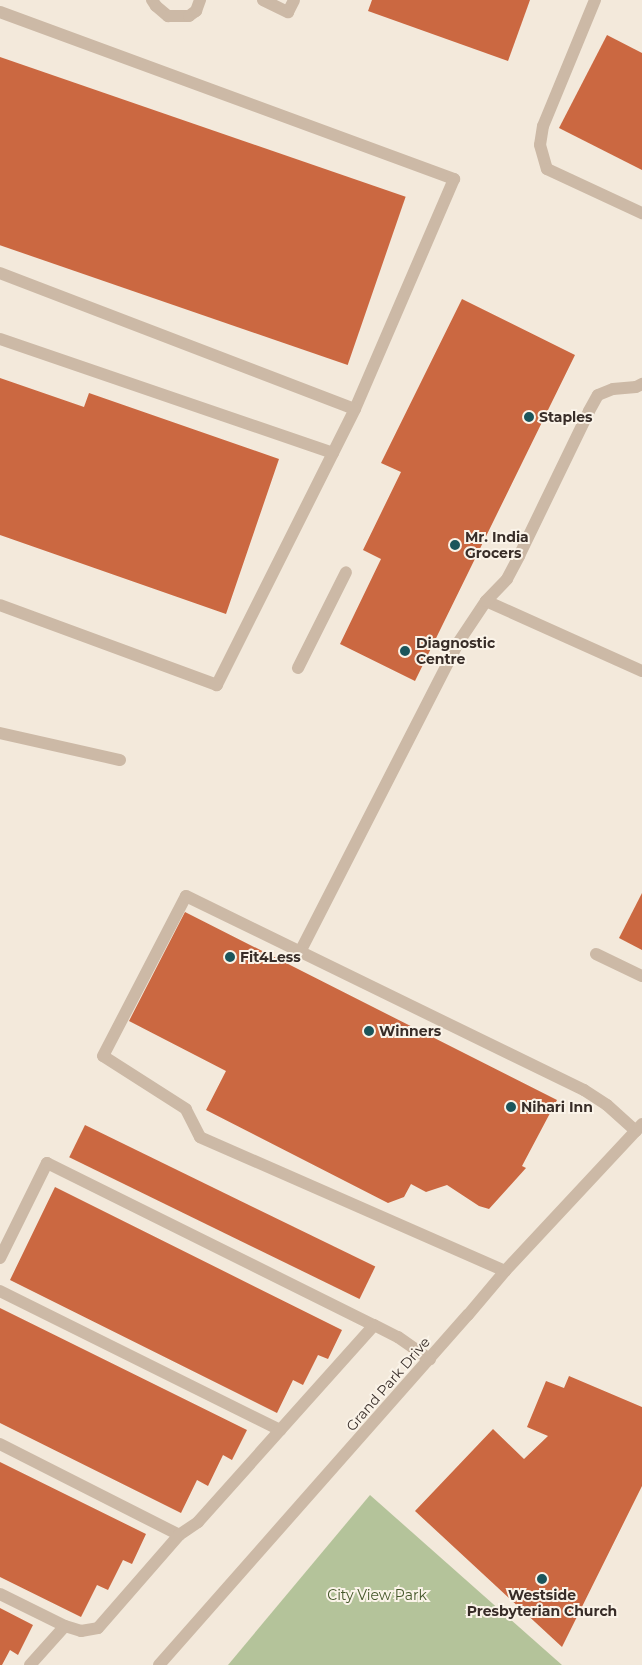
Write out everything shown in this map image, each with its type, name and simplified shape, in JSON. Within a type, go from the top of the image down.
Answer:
[{"type":"street","points":[[152,0],[168,16],[189,16],[196,11],[200,0]]},
{"type":"street","points":[[263,0],[288,12],[294,0]]},
{"type":"street","points":[[595,0],[544,126],[540,145],[547,169],[642,213]]},
{"type":"street","points":[[0,12],[454,179],[355,409],[217,685],[0,605]]},
{"type":"street","points":[[0,273],[355,409]]},
{"type":"street","points":[[0,339],[333,453]]},
{"type":"street","points":[[301,950],[458,643],[486,601],[507,579],[598,395],[613,389],[636,387],[642,384]]},
{"type":"street","points":[[298,668],[346,572]]},
{"type":"street","points":[[486,601],[642,671]]},
{"type":"street","points":[[0,734],[120,760]]},
{"type":"street","points":[[505,1271],[200,1136],[186,1109],[103,1056],[186,896],[301,950],[505,1053],[584,1090],[639,1128]]},
{"type":"street","points":[[596,954],[642,976]]},
{"type":"street","name":"Grand Park Drive","points":[[159,1665],[430,1359],[505,1271],[639,1128]]},
{"type":"street","points":[[0,1258],[47,1163],[374,1324],[398,1337],[430,1359]]},
{"type":"street","points":[[0,1290],[280,1430]]},
{"type":"street","points":[[0,1594],[65,1626],[81,1631],[98,1628],[179,1535],[198,1522],[374,1324]]},
{"type":"street","points":[[0,1444],[179,1535]]},
{"type":"street","points":[[30,1665],[65,1626]]},
{"type":"green space","name":"City View Park","points":[[370,1495],[562,1665],[228,1665]]},
{"type":"building","points":[[372,0],[530,0],[508,61],[368,11]]},
{"type":"building","points":[[607,35],[642,53],[642,170],[559,128]]},
{"type":"building","points":[[0,57],[406,197],[348,365],[0,245]]},
{"type":"building","points":[[462,299],[575,355],[415,681],[340,644],[381,559],[363,550],[401,472],[381,463]]},
{"type":"building","points":[[0,378],[84,407],[89,393],[279,459],[226,614],[0,535]]},
{"type":"building","points":[[642,893],[642,950],[619,938]]},
{"type":"building","points":[[185,912],[557,1100],[522,1166],[526,1168],[489,1209],[479,1206],[447,1185],[426,1192],[411,1184],[404,1197],[388,1203],[206,1110],[226,1071],[129,1021]]},
{"type":"building","points":[[85,1125],[375,1267],[360,1299],[69,1157]]},
{"type":"building","points":[[55,1187],[342,1330],[328,1359],[318,1355],[303,1385],[293,1380],[277,1413],[10,1280]]},
{"type":"building","points":[[0,1308],[247,1430],[232,1460],[223,1455],[208,1486],[197,1480],[181,1513],[0,1423]]},
{"type":"building","name":"Westside Presbyterian Church","points":[[569,1376],[642,1407],[642,1486],[562,1647],[415,1511],[493,1429],[524,1459],[548,1436],[527,1427],[546,1381],[564,1388]]},
{"type":"building","points":[[0,1462],[146,1534],[132,1564],[123,1560],[108,1590],[97,1585],[81,1617],[0,1577]]},
{"type":"building","points":[[0,1608],[33,1625],[18,1655],[10,1650],[2,1665],[0,1665]]},
{"type":"place","name":"Staples","points":[[529,417]]},
{"type":"place","name":"Mr. India Grocers","points":[[455,545]]},
{"type":"place","name":"Diagnostic Centre","points":[[405,651]]},
{"type":"place","name":"Fit4Less","points":[[230,957]]},
{"type":"place","name":"Winners","points":[[369,1031]]},
{"type":"place","name":"Nihari Inn","points":[[511,1107]]},
{"type":"place","name":"Westside Presbyterian Church","points":[[542,1579]]}]
